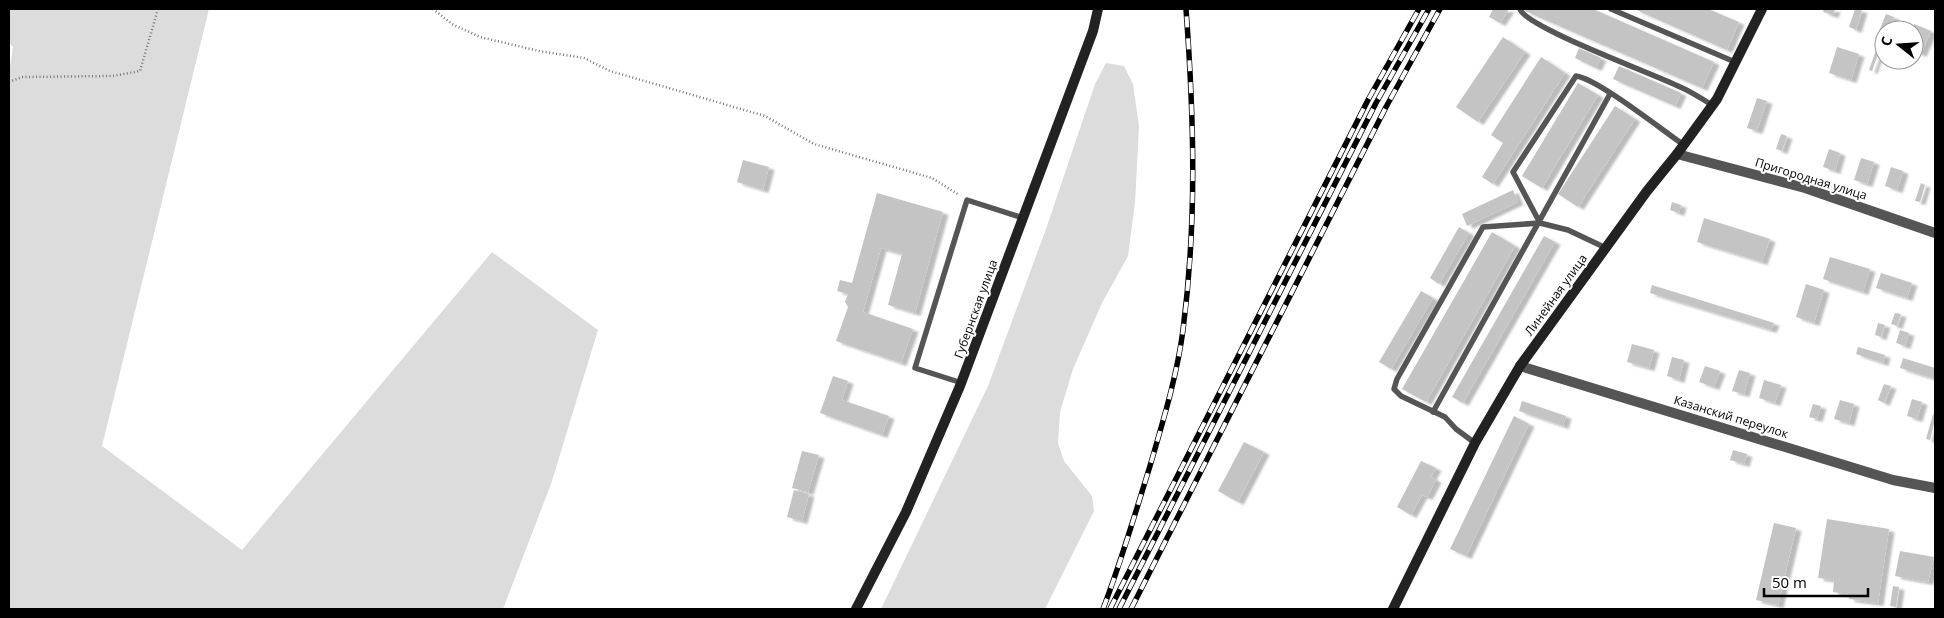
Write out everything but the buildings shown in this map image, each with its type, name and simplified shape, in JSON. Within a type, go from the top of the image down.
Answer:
[{"type":"street","name":"Губернская улица","points":[[856,609],[906,512],[962,382],[1093,31],[1098,9]]},
{"type":"street","name":"Линейная улица","points":[[1393,609],[1476,443],[1520,366],[1712,105],[1762,9]]},
{"type":"street","name":"Пригородная улица","points":[[1680,149],[1805,188],[1935,233]]},
{"type":"street","name":"Казанский переулок","points":[[1520,366],[1894,480],[1935,488]]},
{"type":"lane","points":[[1520,9],[1521,13],[1525,16],[1550,31],[1680,86],[1712,105]]},
{"type":"lane","points":[[1611,9],[1735,62]]},
{"type":"lane","points":[[1540,223],[1514,172],[1576,76],[1584,77],[1610,94],[1680,149]]},
{"type":"lane","points":[[1433,412],[1540,223],[1610,94]]},
{"type":"lane","points":[[962,382],[915,368],[967,200],[1023,218]]},
{"type":"lane","points":[[1476,443],[1456,429],[1445,417],[1401,396],[1394,389],[1396,379],[1483,227],[1540,223],[1568,230],[1606,248]]},
{"type":"path","points":[[9,82],[22,77],[112,76],[140,71],[158,9]]},
{"type":"path","points":[[433,9],[452,24],[480,37],[539,51],[584,58],[610,71],[765,116],[814,144],[932,178],[967,200]]},
{"type":"shaded area","points":[[9,9],[209,9],[102,446],[242,550],[492,252],[598,330],[551,484],[503,609],[9,609],[9,73],[13,47],[9,43]]},
{"type":"shaded area","points":[[1106,63],[1124,66],[1133,84],[1139,126],[1135,203],[1128,256],[1102,303],[1073,369],[1060,412],[1058,443],[1064,461],[1092,496],[1094,511],[1045,609],[881,609],[988,386],[1046,229],[1095,84]]},
{"type":"railway","points":[[1103,609],[1128,538],[1160,432],[1183,330],[1190,249],[1193,170],[1186,9]]},
{"type":"railway","points":[[1110,609],[1368,100],[1419,9]]},
{"type":"railway","points":[[1119,609],[1376,103],[1429,9]]},
{"type":"railway","points":[[1131,609],[1386,107],[1440,9]]}]
